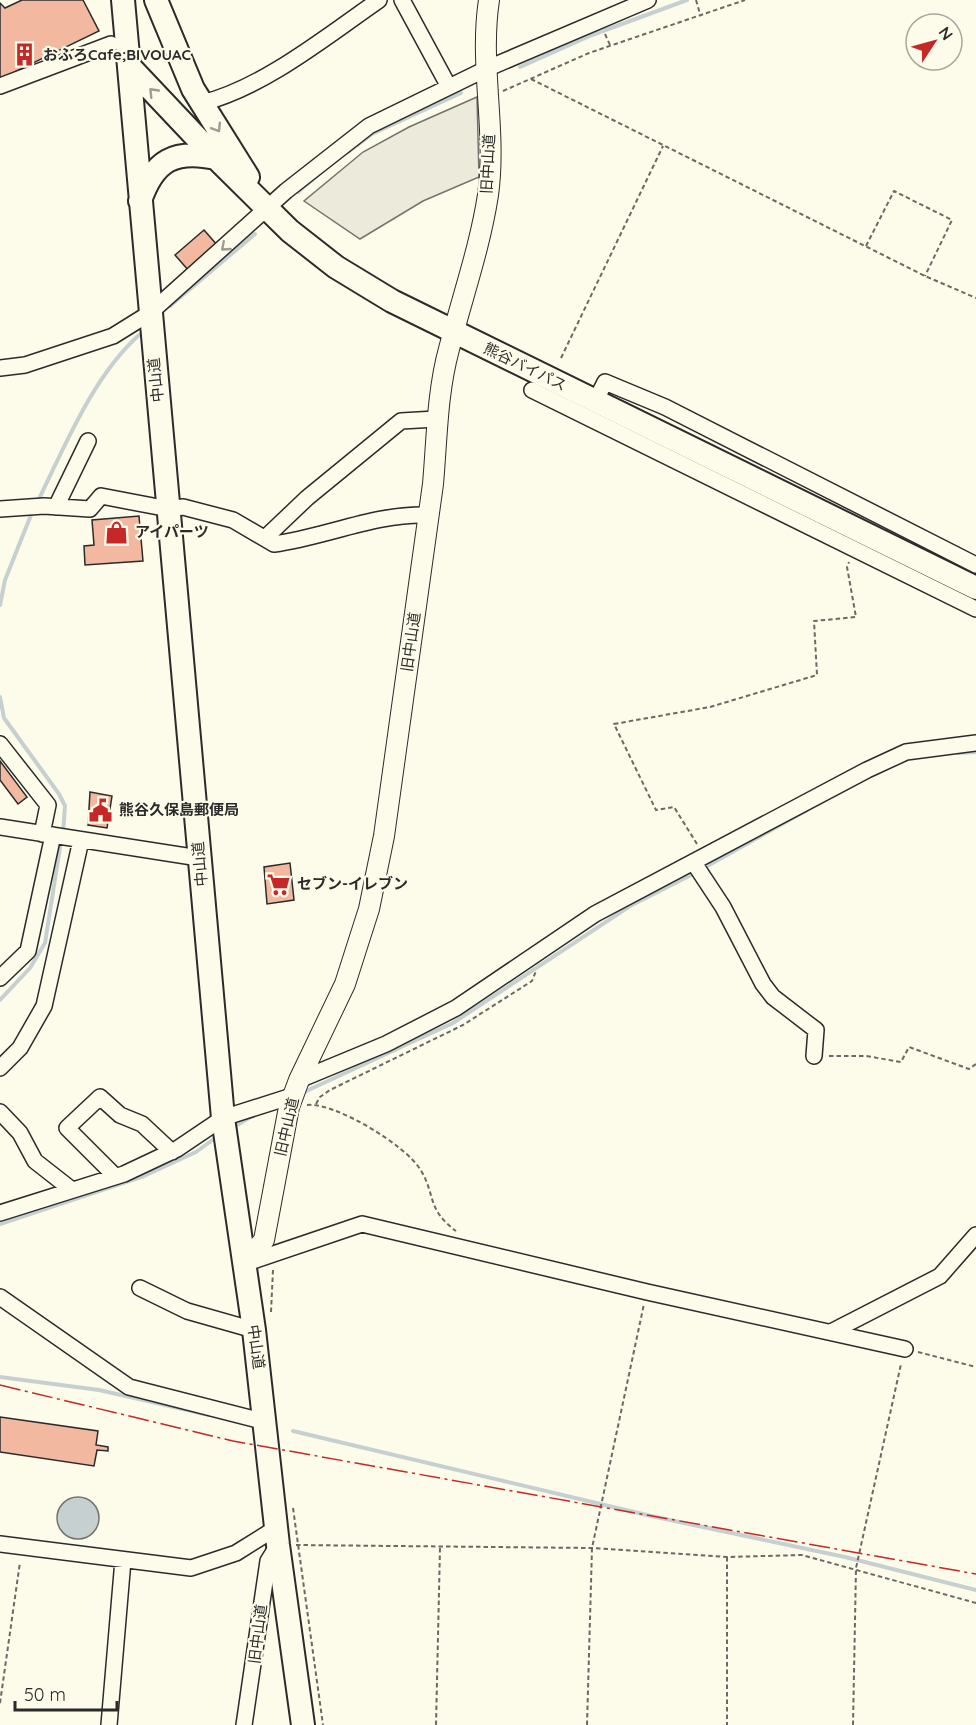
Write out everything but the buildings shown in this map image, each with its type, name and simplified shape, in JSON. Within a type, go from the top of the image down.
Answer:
[{"type":"highway","name":"中山道","points":[[123,0],[139,205],[169,509],[223,1118],[284,1540],[303,1725]]},
{"type":"highway","points":[[156,0],[183,67],[202,104],[268,208]]},
{"type":"highway","name":"熊谷バイパス","points":[[129,66],[216,158],[290,231],[336,267],[392,301],[595,402],[658,442],[976,588]]},
{"type":"highway","points":[[139,205],[145,187],[154,172],[172,158],[183,154],[197,154],[216,158]]},
{"type":"main road","name":"旧中山道","points":[[244,1264],[264,1240],[293,1094],[345,984],[376,880],[428,515],[436,419],[448,350],[487,197],[491,136],[486,69],[489,0]]},
{"type":"street","points":[[202,104],[282,67],[378,0]]},
{"type":"street","points":[[402,0],[449,87]]},
{"type":"street","points":[[1,370],[25,365],[113,336],[150,313],[286,191],[369,126],[486,69],[648,0]]},
{"type":"street","points":[[0,86],[111,44]]},
{"type":"street","points":[[595,402],[605,382],[665,407],[976,565]]},
{"type":"street","points":[[532,390],[658,442],[856,549],[976,609]]},
{"type":"street","points":[[265,538],[308,498],[401,421],[436,419]]},
{"type":"street","points":[[50,506],[88,441]]},
{"type":"street","points":[[0,509],[50,506],[90,509],[101,496],[169,509],[183,507],[233,520],[274,544],[297,541],[397,518],[428,515]]},
{"type":"street","points":[[0,1213],[116,1176],[172,1152],[223,1118],[293,1094],[456,1008],[595,914],[867,770],[906,752],[976,743]]},
{"type":"street","points":[[0,744],[48,805],[50,835],[28,951],[0,978]]},
{"type":"street","points":[[0,828],[199,858]]},
{"type":"street","points":[[0,1068],[20,1048],[44,1006],[76,839]]},
{"type":"street","points":[[700,860],[763,984],[774,997],[816,1030],[814,1056]]},
{"type":"street","points":[[116,1176],[67,1128],[100,1097],[120,1115],[142,1124],[172,1152]]},
{"type":"street","points":[[0,1112],[20,1133],[35,1161],[72,1190]]},
{"type":"street","points":[[244,1264],[362,1224],[647,1292],[833,1331],[905,1349]]},
{"type":"street","points":[[833,1331],[940,1276],[976,1235]]},
{"type":"street","points":[[140,1288],[187,1311],[254,1330]]},
{"type":"street","points":[[0,1297],[129,1387],[266,1422]]},
{"type":"street","points":[[0,1544],[191,1568],[236,1552],[284,1540]]},
{"type":"street","name":"旧中山道","points":[[244,1725],[268,1561],[284,1540]]},
{"type":"street","points":[[109,1725],[123,1560]]},
{"type":"path","points":[[696,0],[700,14]]},
{"type":"path","points":[[488,99],[588,53],[745,0]]},
{"type":"path","points":[[531,79],[925,276],[976,298]]},
{"type":"path","points":[[561,358],[663,146]]},
{"type":"path","points":[[866,246],[894,191],[952,220],[925,276]]},
{"type":"path","points":[[700,860],[674,807],[657,810],[614,724],[710,707],[817,675],[814,621],[856,617],[847,567],[856,549]]},
{"type":"path","points":[[814,1056],[866,1056],[901,1062],[909,1047],[969,1069],[976,1064]]},
{"type":"path","points":[[293,1094],[338,1112],[379,1134],[408,1154],[421,1170],[432,1204],[440,1218],[458,1232]]},
{"type":"path","points":[[271,1316],[274,1252]]},
{"type":"path","points":[[587,1725],[592,1548],[647,1292]]},
{"type":"path","points":[[853,1725],[856,1567],[905,1349],[976,1367]]},
{"type":"path","points":[[292,1499],[284,1540],[323,1725]]},
{"type":"path","points":[[284,1540],[440,1548],[592,1548],[727,1557],[802,1555],[856,1567],[976,1604]]},
{"type":"path","points":[[0,1703],[22,1547]]},
{"type":"path","points":[[436,1725],[440,1548]]},
{"type":"path","points":[[727,1557],[727,1725]]},
{"type":"shaded area","points":[[477,97],[479,177],[423,201],[360,239],[304,201],[363,152],[409,127]]},
{"type":"shaded area","points":[[78,1497],[93,1503],[99,1518],[93,1533],[78,1539],[63,1533],[57,1518],[63,1503]]},
{"type":"waterway","points":[[520,67],[592,35],[687,0]]},
{"type":"waterway","points":[[348,152],[372,134],[461,93]]},
{"type":"waterway","points":[[298,192],[320,173]]},
{"type":"waterway","points":[[170,306],[255,234]]},
{"type":"waterway","points":[[37,503],[69,436],[94,392],[107,371],[139,335]]},
{"type":"waterway","points":[[0,605],[5,580],[33,510]]},
{"type":"waterway","points":[[0,697],[4,718],[59,794],[65,806],[63,834]]},
{"type":"waterway","points":[[958,753],[976,752]]},
{"type":"waterway","points":[[702,869],[807,810]]},
{"type":"waterway","points":[[0,1000],[30,968],[45,943],[61,841]]},
{"type":"waterway","points":[[302,1093],[453,1023],[630,906],[695,873]]},
{"type":"waterway","points":[[232,1128],[254,1115]]},
{"type":"waterway","points":[[0,1224],[144,1176],[196,1152],[218,1136]]},
{"type":"waterway","points":[[0,1377],[99,1390],[209,1415]]},
{"type":"waterway","points":[[293,1431],[651,1516],[845,1557],[976,1590]]},
{"type":"power","points":[[0,1385],[233,1441],[976,1574]]},
{"type":"place","name":"おふろCafe;BIVOUAC","points":[[25,55]]},
{"type":"place","name":"アイパーツ","points":[[117,532]]},
{"type":"place","name":"熊谷久保島郵便局","points":[[101,810]]},
{"type":"place","name":"セブン-イレブン","points":[[279,884]]}]
